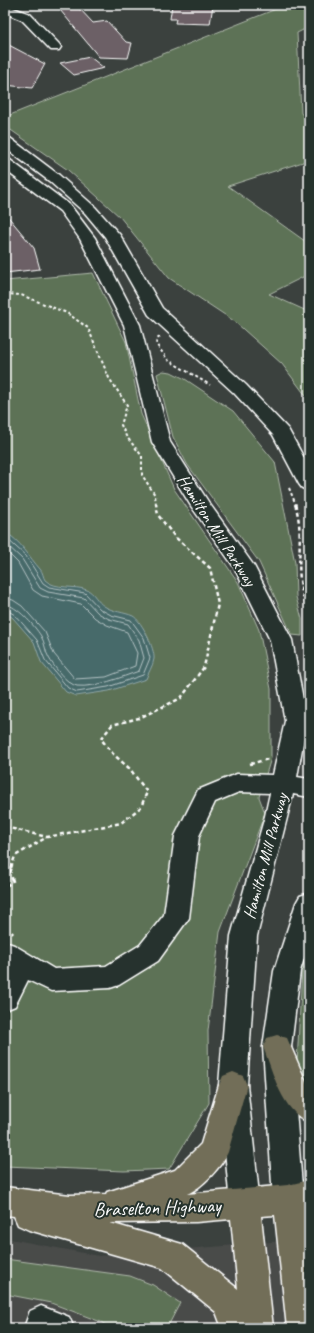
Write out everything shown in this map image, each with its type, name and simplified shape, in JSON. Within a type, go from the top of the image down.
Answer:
[{"type":"main road","points":[[277,1047],[298,1097],[309,1109]]},
{"type":"main road","points":[[98,1209],[184,1181],[214,1152],[233,1085]]},
{"type":"main road","points":[[298,1197],[303,1328]]},
{"type":"main road","name":"Braselton Highway","points":[[5,1201],[70,1209],[196,1208],[245,1204],[298,1197]]},
{"type":"main road","points":[[245,1204],[257,1328]]},
{"type":"main road","points":[[5,1208],[171,1255],[227,1301],[238,1328]]},
{"type":"street","points":[[5,9],[26,17],[55,47]]},
{"type":"street","points":[[5,141],[54,178],[90,210],[108,230],[156,311],[240,389],[281,433],[309,484]]},
{"type":"street","name":"Hamilton Mill Parkway","points":[[5,163],[64,208],[87,238],[132,325],[146,372],[161,442],[201,506],[244,566],[281,640],[296,721],[277,816],[244,936],[233,1085],[245,1204]]},
{"type":"street","points":[[5,998],[14,958],[51,980],[110,977],[149,953],[176,918],[187,836],[206,796],[237,783],[284,784],[309,788]]},
{"type":"street","points":[[298,1197],[277,1047],[287,972],[309,902]]},
{"type":"street","points":[[40,1328],[41,1322],[58,1328]]},
{"type":"path","points":[[5,294],[21,295],[67,313],[88,328],[109,378],[127,405],[121,425],[126,436],[142,456],[142,475],[155,495],[158,515],[175,536],[210,568],[218,604],[204,667],[181,698],[138,718],[112,725],[101,739],[113,754],[130,769],[147,792],[141,807],[122,823],[47,837],[15,856],[10,872],[13,882],[5,886]]},
{"type":"path","points":[[165,334],[157,339],[156,344],[168,360],[214,387]]},
{"type":"path","points":[[288,485],[296,506],[300,526],[298,581],[302,599],[309,612]]},
{"type":"path","points":[[5,827],[47,837]]},
{"type":"shaded area","points":[[5,1238],[99,1256],[309,1239],[309,1328],[5,1328]]},
{"type":"green space","points":[[286,5],[309,5],[309,27],[297,33],[301,113],[309,125],[309,160],[228,186],[309,244],[309,274],[269,294],[309,312],[309,400],[282,364],[234,321],[169,278],[120,217],[68,170],[5,126],[5,117]]},
{"type":"green space","points":[[93,273],[126,342],[141,414],[174,489],[238,582],[259,630],[271,689],[271,758],[259,797],[265,813],[220,932],[208,1031],[209,1103],[169,1169],[124,1171],[5,1166],[5,281]]},
{"type":"green space","points":[[163,371],[171,372],[185,379],[233,411],[275,462],[295,563],[296,597],[302,619],[302,636],[292,635],[259,562],[187,464],[173,437],[157,374]]},
{"type":"green space","points":[[309,938],[309,1024],[307,1025],[309,1095],[297,1063],[303,952]]},
{"type":"green space","points":[[5,1259],[130,1276],[153,1285],[180,1303],[167,1328],[110,1328],[101,1322],[51,1303],[5,1294]]},
{"type":"water","points":[[5,532],[20,544],[41,570],[45,580],[49,583],[87,590],[92,593],[104,606],[111,610],[133,616],[137,619],[147,636],[154,654],[152,667],[146,679],[109,691],[76,696],[66,692],[41,662],[34,642],[13,618],[5,612]]},
{"type":"building","points":[[172,5],[213,5],[210,24],[175,23],[176,19],[170,19]]},
{"type":"building","points":[[78,7],[93,23],[107,21],[126,42],[132,43],[128,58],[99,57],[60,10]]},
{"type":"building","points":[[5,43],[45,64],[32,88],[5,85]]},
{"type":"building","points":[[90,57],[104,68],[74,75],[60,63]]},
{"type":"building","points":[[5,213],[34,248],[40,269],[5,273]]}]
